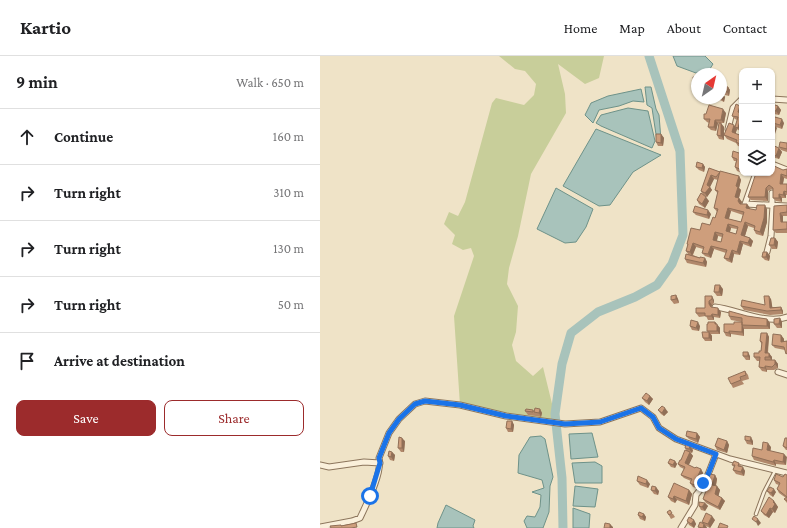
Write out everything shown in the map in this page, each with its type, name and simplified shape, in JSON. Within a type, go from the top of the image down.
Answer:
[{"type":"street","points":[[775,99],[787,100]]},
{"type":"street","points":[[728,130],[733,108],[739,102]]},
{"type":"street","points":[[775,165],[787,170]]},
{"type":"street","points":[[755,176],[745,204],[787,206]]},
{"type":"street","points":[[767,252],[771,236],[773,206],[772,193]]},
{"type":"street","points":[[715,306],[767,318],[783,319],[787,317]]},
{"type":"street","points":[[778,372],[787,375]]},
{"type":"street","points":[[320,527],[360,518],[375,484],[380,463],[379,458],[389,433],[399,419],[415,404],[425,401],[460,405],[506,416],[565,424],[600,422],[641,408],[653,417],[659,428],[676,439],[730,459],[787,473]]},
{"type":"street","points":[[681,528],[695,505],[696,495],[707,477],[716,454]]},
{"type":"street","points":[[320,465],[329,467],[364,462],[380,463]]},
{"type":"lane","points":[[756,514],[764,492],[775,470]]},
{"type":"green space","points":[[499,56],[604,56],[599,78],[585,84],[558,64],[565,94],[566,113],[531,174],[518,236],[509,268],[507,284],[518,306],[516,332],[512,345],[516,361],[533,376],[543,367],[556,420],[541,421],[460,405],[454,316],[474,256],[471,248],[463,250],[452,244],[455,235],[444,224],[449,212],[458,216],[465,202],[492,103],[496,98],[524,105],[534,95],[536,84],[525,71],[515,69]]},
{"type":"water","points":[[673,56],[705,56],[713,64],[710,68],[691,68],[691,71],[677,66]]},
{"type":"water","points":[[645,87],[651,87],[656,109],[659,115],[661,140],[657,141],[652,108],[647,105]]},
{"type":"water","points":[[641,89],[644,102],[633,101],[619,106],[599,110],[593,123],[585,115],[591,103],[608,96]]},
{"type":"water","points":[[628,108],[648,111],[655,141],[652,148],[596,123],[601,115]]},
{"type":"water","points":[[596,129],[661,155],[633,172],[610,205],[599,206],[563,186]]},
{"type":"water","points":[[556,188],[593,209],[586,227],[576,242],[565,243],[537,229]]},
{"type":"water","points":[[592,433],[598,457],[571,459],[569,434]]},
{"type":"water","points":[[541,436],[545,439],[553,477],[550,486],[549,512],[543,528],[527,528],[524,521],[527,516],[535,517],[540,507],[541,495],[532,492],[544,488],[542,480],[518,473],[519,455],[530,437]]},
{"type":"water","points":[[595,462],[602,466],[602,483],[575,483],[572,463]]},
{"type":"water","points":[[575,486],[598,489],[595,507],[573,506]]},
{"type":"water","points":[[446,505],[475,520],[473,526],[474,528],[437,528]]},
{"type":"water","points":[[573,508],[590,514],[589,528],[573,528]]},
{"type":"building","points":[[736,104],[739,106],[738,128],[735,127],[738,117],[732,116]]},
{"type":"building","points":[[709,105],[723,109],[721,120],[715,120],[714,127],[708,127],[710,119],[704,119],[704,114],[706,114]]},
{"type":"building","points":[[775,105],[778,106],[775,111]]},
{"type":"building","points":[[775,117],[782,119],[780,125],[775,124]]},
{"type":"building","points":[[719,123],[721,123],[721,136],[717,135]]},
{"type":"building","points":[[729,123],[734,125],[732,132],[739,135],[739,144],[736,142],[737,140],[724,135]]},
{"type":"building","points":[[656,134],[661,134],[661,143],[656,142]]},
{"type":"building","points":[[780,142],[787,143],[787,149],[779,147]]},
{"type":"building","points":[[775,146],[779,148],[775,156]]},
{"type":"building","points":[[733,151],[739,153],[739,169],[735,167],[737,159],[732,157]]},
{"type":"building","points":[[697,162],[703,164],[702,168],[696,167]]},
{"type":"building","points":[[775,166],[783,170],[787,169],[787,176],[781,174],[780,184],[787,184],[787,192],[784,191],[783,195],[779,194],[779,198],[773,198],[773,188],[769,185],[766,188],[765,197],[748,197],[755,176],[775,176]]},
{"type":"building","points":[[709,168],[720,172],[716,177],[711,175],[707,185],[710,187],[705,193],[701,191]]},
{"type":"building","points":[[720,171],[739,176],[735,197],[739,198],[738,201],[740,204],[747,204],[746,208],[756,210],[757,205],[765,205],[764,218],[760,232],[754,230],[755,226],[745,222],[741,235],[750,238],[748,243],[740,241],[737,252],[732,250],[729,259],[724,258],[727,250],[711,246],[708,254],[702,253],[704,247],[693,243],[690,252],[686,251],[691,228],[700,230],[702,223],[710,225],[713,217],[715,218],[718,209],[714,208],[718,191],[715,190]],"holes":[[[728,208],[744,212],[741,222],[725,218]],[[728,224],[738,227],[736,234],[726,231]],[[715,232],[723,234],[721,242],[713,240]]]},
{"type":"building","points":[[701,193],[706,197],[702,204],[697,200]]},
{"type":"building","points":[[787,205],[787,212],[780,213],[781,222],[787,222],[787,229],[773,230],[774,206]]},
{"type":"building","points":[[695,206],[708,210],[707,215],[693,212]]},
{"type":"building","points":[[771,238],[775,238],[774,245],[769,245]]},
{"type":"building","points":[[763,252],[767,252],[766,257],[762,257]]},
{"type":"building","points":[[686,254],[705,258],[703,263],[685,259]]},
{"type":"building","points":[[715,285],[720,285],[719,292],[714,292]]},
{"type":"building","points":[[676,295],[676,299],[671,300],[671,296]]},
{"type":"building","points":[[705,296],[712,296],[709,304],[711,307],[718,308],[718,315],[712,314],[711,316],[705,316],[705,313],[696,313],[696,308],[705,308]]},
{"type":"building","points":[[764,296],[769,296],[770,308],[781,307],[781,310],[767,311],[741,306],[742,300],[765,305]]},
{"type":"building","points":[[729,311],[767,319],[767,326],[742,325],[742,318],[729,316]]},
{"type":"building","points":[[780,318],[779,324],[774,324],[774,319]]},
{"type":"building","points":[[691,320],[698,322],[696,328],[690,326]]},
{"type":"building","points":[[708,322],[715,322],[715,324],[717,324],[717,331],[707,331]]},
{"type":"building","points":[[734,322],[742,322],[742,332],[724,332],[724,324],[734,324]]},
{"type":"building","points":[[702,332],[709,332],[709,338],[703,338]]},
{"type":"building","points":[[761,333],[767,333],[765,353],[769,353],[769,357],[765,357],[765,360],[775,360],[775,364],[772,367],[759,367],[760,357],[754,357],[754,353],[759,353],[759,351],[761,351]]},
{"type":"building","points":[[773,334],[781,335],[781,342],[787,341],[786,354],[784,347],[772,345]]},
{"type":"building","points":[[743,352],[748,352],[748,356],[743,356]]},
{"type":"building","points":[[745,371],[746,375],[740,377],[741,380],[731,384],[728,378]]},
{"type":"building","points":[[646,393],[650,396],[647,401],[642,398]]},
{"type":"building","points":[[662,406],[665,408],[662,413],[658,410]]},
{"type":"building","points":[[535,408],[540,409],[539,413],[534,412]]},
{"type":"building","points":[[526,409],[533,410],[533,412],[525,411]]},
{"type":"building","points":[[507,421],[512,421],[511,429],[506,428]]},
{"type":"building","points":[[687,431],[697,433],[696,439],[686,436]]},
{"type":"building","points":[[745,436],[751,437],[750,441],[745,440]]},
{"type":"building","points":[[399,437],[402,438],[402,448],[398,448]]},
{"type":"building","points":[[718,438],[727,441],[724,450],[715,446]]},
{"type":"building","points":[[785,438],[787,438],[787,448],[783,446]]},
{"type":"building","points":[[763,442],[768,443],[767,450],[784,454],[783,462],[774,460],[773,462],[752,456],[753,448],[762,450]]},
{"type":"building","points":[[686,444],[690,446],[689,449],[685,448]]},
{"type":"building","points":[[685,450],[690,452],[685,463],[701,469],[694,485],[690,483],[692,479],[681,475],[685,467],[678,464]]},
{"type":"building","points":[[389,451],[392,452],[391,457],[388,456]]},
{"type":"building","points":[[670,459],[675,461],[673,465],[668,463]]},
{"type":"building","points":[[734,461],[739,463],[738,466],[743,467],[741,472],[733,470],[735,465],[732,465]]},
{"type":"building","points":[[709,474],[715,475],[712,485],[717,486],[715,494],[722,498],[718,507],[703,499],[707,488],[704,487]]},
{"type":"building","points":[[776,474],[783,477],[785,474],[787,475],[787,497],[777,489],[780,483],[774,480]]},
{"type":"building","points":[[638,476],[647,480],[646,484],[637,481]]},
{"type":"building","points":[[674,483],[689,490],[686,501],[674,496],[673,499],[668,497]]},
{"type":"building","points":[[652,486],[656,487],[655,491],[651,490]]},
{"type":"building","points":[[770,487],[774,489],[771,493],[767,491]]},
{"type":"building","points":[[769,497],[775,504],[772,509],[770,508],[766,515],[761,511]]},
{"type":"building","points":[[699,502],[705,503],[702,507],[699,506]]},
{"type":"building","points":[[670,510],[672,513],[669,515],[667,512]]},
{"type":"building","points":[[639,512],[644,514],[642,517],[638,515]]},
{"type":"building","points":[[706,513],[712,516],[708,524],[702,522]]},
{"type":"building","points":[[754,516],[758,519],[756,522],[752,519]]},
{"type":"building","points":[[689,517],[694,520],[691,524],[687,521]]},
{"type":"building","points":[[700,522],[704,524],[703,528],[698,527]]},
{"type":"building","points":[[356,523],[357,527],[351,528],[331,528],[330,526],[341,526]]},
{"type":"building","points":[[605,523],[610,524],[610,528],[604,528]]},
{"type":"building","points":[[720,523],[728,526],[727,528],[718,528]]},
{"type":"waterway","points":[[563,528],[562,478],[555,414],[562,364],[571,333],[598,312],[635,297],[657,285],[672,264],[683,235],[680,151],[649,56]]},
{"type":"route","points":[[370,496],[375,484],[380,463],[379,458],[389,433],[399,419],[415,404],[425,401],[460,405],[506,416],[565,424],[600,422],[641,408],[653,417],[659,428],[676,439],[716,454],[703,483]]}]
